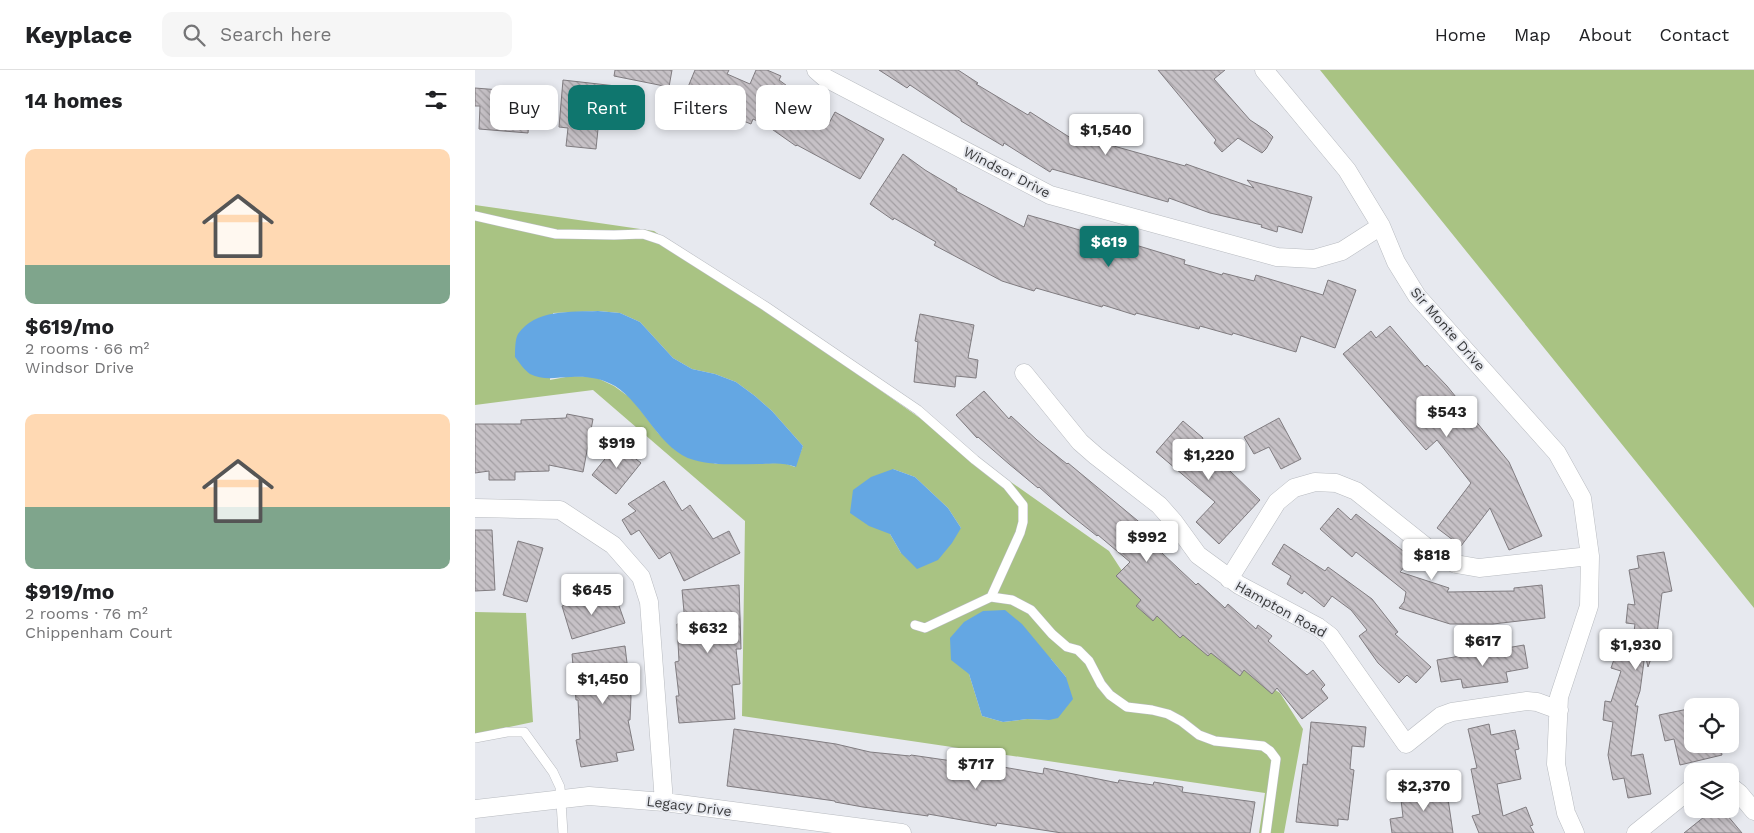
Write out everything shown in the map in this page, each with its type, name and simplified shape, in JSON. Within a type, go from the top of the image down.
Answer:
[{"type":"street","name":"Windsor Drive","points":[[816,70],[833,81],[1059,198],[1277,256],[1314,259],[1342,251],[1381,226]]},
{"type":"street","name":"Sir Monte Drive","points":[[1264,70],[1347,170],[1381,226],[1396,262],[1417,296],[1557,453],[1582,498],[1590,556],[1589,606],[1559,697],[1556,764],[1566,813],[1575,833]]},
{"type":"street","name":"Hampton Road","points":[[1024,373],[1083,446],[1159,505],[1199,555],[1229,579],[1318,627],[1330,636],[1407,744],[1438,719],[1452,712],[1530,701],[1559,710]]},
{"type":"street","points":[[1229,579],[1277,502],[1294,488],[1315,482],[1336,483],[1350,488],[1435,554],[1449,562],[1463,566],[1487,567],[1590,556]]},
{"type":"street","points":[[475,508],[560,510],[613,545],[641,577],[649,602],[664,802]]},
{"type":"street","points":[[1739,793],[1754,811]]},
{"type":"street","points":[[1636,833],[1684,795]]},
{"type":"street","name":"Legacy Drive","points":[[475,809],[589,796],[664,802],[902,833]]},
{"type":"lane","points":[[475,216],[556,234],[643,234],[661,240],[765,306],[918,410],[975,460],[1007,484],[1023,505],[1023,522],[1020,533],[991,596]]},
{"type":"lane","points":[[915,625],[925,628],[991,596],[1012,600],[1031,610],[1052,634],[1067,647],[1079,650],[1089,661],[1101,684],[1110,695],[1127,708],[1152,710],[1168,714],[1199,735],[1215,741],[1263,746],[1276,759],[1266,833]]},
{"type":"lane","points":[[475,738],[507,732],[524,732],[553,772],[560,787],[563,833]]},
{"type":"green space","points":[[1320,70],[1754,70],[1754,608]]},
{"type":"green space","points":[[475,205],[654,231],[1109,551],[1143,603],[1280,693],[1303,729],[1284,833],[1259,833],[1265,793],[742,716],[745,521],[593,390],[475,405]],"holes":[[[598,311],[620,313],[640,322],[673,358],[692,369],[715,374],[736,382],[755,396],[772,411],[803,446],[795,467],[784,463],[716,464],[673,448],[658,433],[632,399],[614,386],[595,377],[571,376],[550,380],[553,313]],[[893,469],[915,477],[948,508],[961,528],[901,553],[890,534]],[[1051,659],[1066,677],[1049,720],[1027,719],[1003,722],[982,716],[969,674]]]},
{"type":"green space","points":[[475,612],[526,613],[533,722],[475,734]]},
{"type":"water","points":[[598,311],[620,313],[640,322],[673,358],[692,369],[715,374],[736,382],[755,396],[772,411],[803,446],[796,467],[786,464],[718,464],[694,460],[682,455],[671,447],[635,404],[615,386],[599,379],[588,377],[545,378],[535,376],[530,374],[515,357],[518,334],[534,320],[554,313]]},
{"type":"water","points":[[893,469],[915,477],[948,508],[961,528],[938,560],[917,569],[901,553],[890,534],[869,526],[850,513],[853,490],[871,477]]},
{"type":"water","points":[[1005,610],[1022,624],[1066,677],[1073,699],[1058,718],[1003,722],[982,716],[969,674],[951,660],[950,638],[964,622],[983,611]]},
{"type":"building","points":[[615,70],[672,70],[669,85],[659,85],[614,76]]},
{"type":"building","points":[[695,70],[729,70],[727,74],[750,84],[756,70],[767,70],[781,76],[779,80],[786,85],[756,85],[756,120],[753,119],[751,124],[746,122],[746,85],[689,85]]},
{"type":"building","points":[[879,70],[958,70],[978,83],[976,84],[1028,115],[1030,112],[1077,142],[1078,136],[1185,166],[1186,164],[1254,188],[1247,180],[1312,197],[1302,233],[1278,226],[1277,232],[1261,227],[1262,225],[1210,213],[1169,198],[1168,202],[1052,169],[1050,172],[1004,143],[1003,146],[961,121],[961,119],[910,85],[907,88]]},
{"type":"building","points":[[1158,70],[1225,70],[1214,79],[1250,120],[1273,137],[1266,149],[1262,153],[1238,138],[1222,152],[1214,143],[1216,140]]},
{"type":"building","points":[[563,80],[607,85],[568,85],[568,128],[559,127]]},
{"type":"building","points":[[475,88],[490,89],[490,130],[479,129],[480,106],[475,106]]},
{"type":"building","points":[[835,112],[884,139],[860,179],[796,146],[773,130],[830,130],[830,121]]},
{"type":"building","points":[[568,128],[568,130],[598,130],[596,149],[566,146]]},
{"type":"building","points":[[491,130],[528,130],[528,133]]},
{"type":"building","points":[[903,154],[957,189],[956,191],[1024,227],[1028,215],[1090,233],[1088,242],[1126,254],[1129,243],[1185,260],[1184,264],[1222,275],[1223,273],[1254,281],[1256,275],[1323,295],[1328,280],[1356,290],[1335,348],[1301,336],[1296,352],[1233,333],[1232,335],[1200,326],[1199,329],[1136,313],[1135,315],[1036,288],[1034,291],[1002,281],[934,245],[936,242],[894,218],[893,220],[870,204]]},
{"type":"building","points":[[920,314],[974,325],[968,358],[978,360],[976,378],[956,376],[955,387],[914,382],[918,342],[915,341]]},
{"type":"building","points":[[1390,326],[1425,367],[1427,365],[1447,386],[1509,462],[1542,536],[1509,550],[1490,508],[1461,546],[1437,528],[1471,483],[1437,440],[1426,450],[1343,354],[1371,331],[1376,338]]},
{"type":"building","points":[[984,391],[1009,419],[1011,416],[1037,440],[1068,463],[1155,535],[1168,547],[1162,553],[1196,585],[1198,583],[1225,608],[1228,604],[1256,629],[1258,625],[1272,636],[1268,641],[1307,675],[1313,670],[1325,685],[1321,689],[1328,698],[1302,719],[1277,688],[1272,694],[1244,670],[1240,676],[1211,653],[1208,656],[1183,635],[1180,638],[1157,616],[1153,621],[1136,606],[1141,600],[1116,576],[1130,562],[977,438],[956,415]]},
{"type":"building","points":[[567,414],[593,419],[583,472],[549,465],[549,471],[515,472],[515,480],[489,480],[489,471],[475,473],[475,424],[521,424],[521,420],[566,418]]},
{"type":"building","points":[[1279,418],[1301,459],[1281,469],[1269,447],[1254,454],[1244,437]]},
{"type":"building","points":[[1183,421],[1203,438],[1202,440],[1233,465],[1229,470],[1260,500],[1219,544],[1196,522],[1215,502],[1156,452]]},
{"type":"building","points":[[617,444],[641,463],[616,494],[592,475]]},
{"type":"building","points":[[664,481],[682,511],[690,505],[713,539],[729,531],[740,553],[684,581],[670,552],[659,559],[639,530],[631,535],[622,520],[636,511],[628,504]]},
{"type":"building","points":[[1338,508],[1351,520],[1356,514],[1412,558],[1400,572],[1449,588],[1447,592],[1514,591],[1514,588],[1542,585],[1545,618],[1493,624],[1450,624],[1399,608],[1404,602],[1406,592],[1356,552],[1352,557],[1320,529]]},
{"type":"building","points":[[475,530],[492,530],[495,590],[475,591]]},
{"type":"building","points":[[518,541],[543,548],[527,602],[503,595]]},
{"type":"building","points":[[1284,544],[1325,571],[1328,567],[1372,599],[1398,632],[1395,634],[1431,667],[1416,683],[1407,675],[1399,683],[1378,663],[1359,636],[1367,630],[1351,610],[1332,596],[1324,607],[1304,591],[1302,594],[1287,584],[1291,576],[1272,564]]},
{"type":"building","points":[[1664,552],[1672,591],[1662,593],[1655,650],[1648,667],[1645,654],[1640,691],[1635,706],[1638,706],[1631,756],[1643,754],[1651,794],[1628,798],[1624,778],[1613,780],[1608,755],[1613,722],[1603,720],[1605,701],[1611,702],[1621,671],[1611,668],[1617,651],[1631,655],[1635,624],[1626,623],[1628,604],[1635,605],[1629,570],[1639,568],[1637,556]]},
{"type":"building","points":[[739,585],[741,649],[736,649],[740,684],[732,685],[735,719],[679,723],[676,696],[679,696],[675,662],[679,661],[677,624],[685,623],[682,590]]},
{"type":"building","points":[[598,595],[601,605],[617,600],[625,623],[572,639],[562,606]]},
{"type":"building","points":[[1524,645],[1528,668],[1506,672],[1508,682],[1463,688],[1461,679],[1441,682],[1437,660]]},
{"type":"building","points":[[625,646],[631,697],[630,720],[628,720],[634,750],[616,753],[618,761],[581,767],[576,740],[580,739],[578,700],[576,700],[572,654]]},
{"type":"building","points":[[1684,710],[1684,753],[1722,753],[1722,755],[1680,765],[1674,739],[1665,741],[1659,715]]},
{"type":"building","points":[[1311,722],[1366,727],[1364,747],[1352,746],[1350,769],[1354,770],[1348,820],[1338,819],[1338,826],[1296,822],[1303,764],[1307,765]]},
{"type":"building","points":[[1489,724],[1491,735],[1515,730],[1519,749],[1515,750],[1521,779],[1497,784],[1503,816],[1526,807],[1533,825],[1530,826],[1534,833],[1479,833],[1472,816],[1480,814],[1471,769],[1477,768],[1468,729]]},
{"type":"building","points":[[734,729],[836,744],[870,752],[911,755],[980,765],[980,763],[1043,774],[1044,768],[1118,783],[1119,780],[1153,785],[1154,782],[1183,787],[1182,792],[1255,802],[1250,833],[1062,833],[997,823],[996,826],[928,814],[928,816],[863,807],[835,801],[727,786]]},
{"type":"building","points":[[1446,785],[1453,833],[1392,833],[1390,819],[1403,817],[1400,791]]},
{"type":"building","points":[[1703,818],[1730,818],[1742,833],[1684,833]]}]
